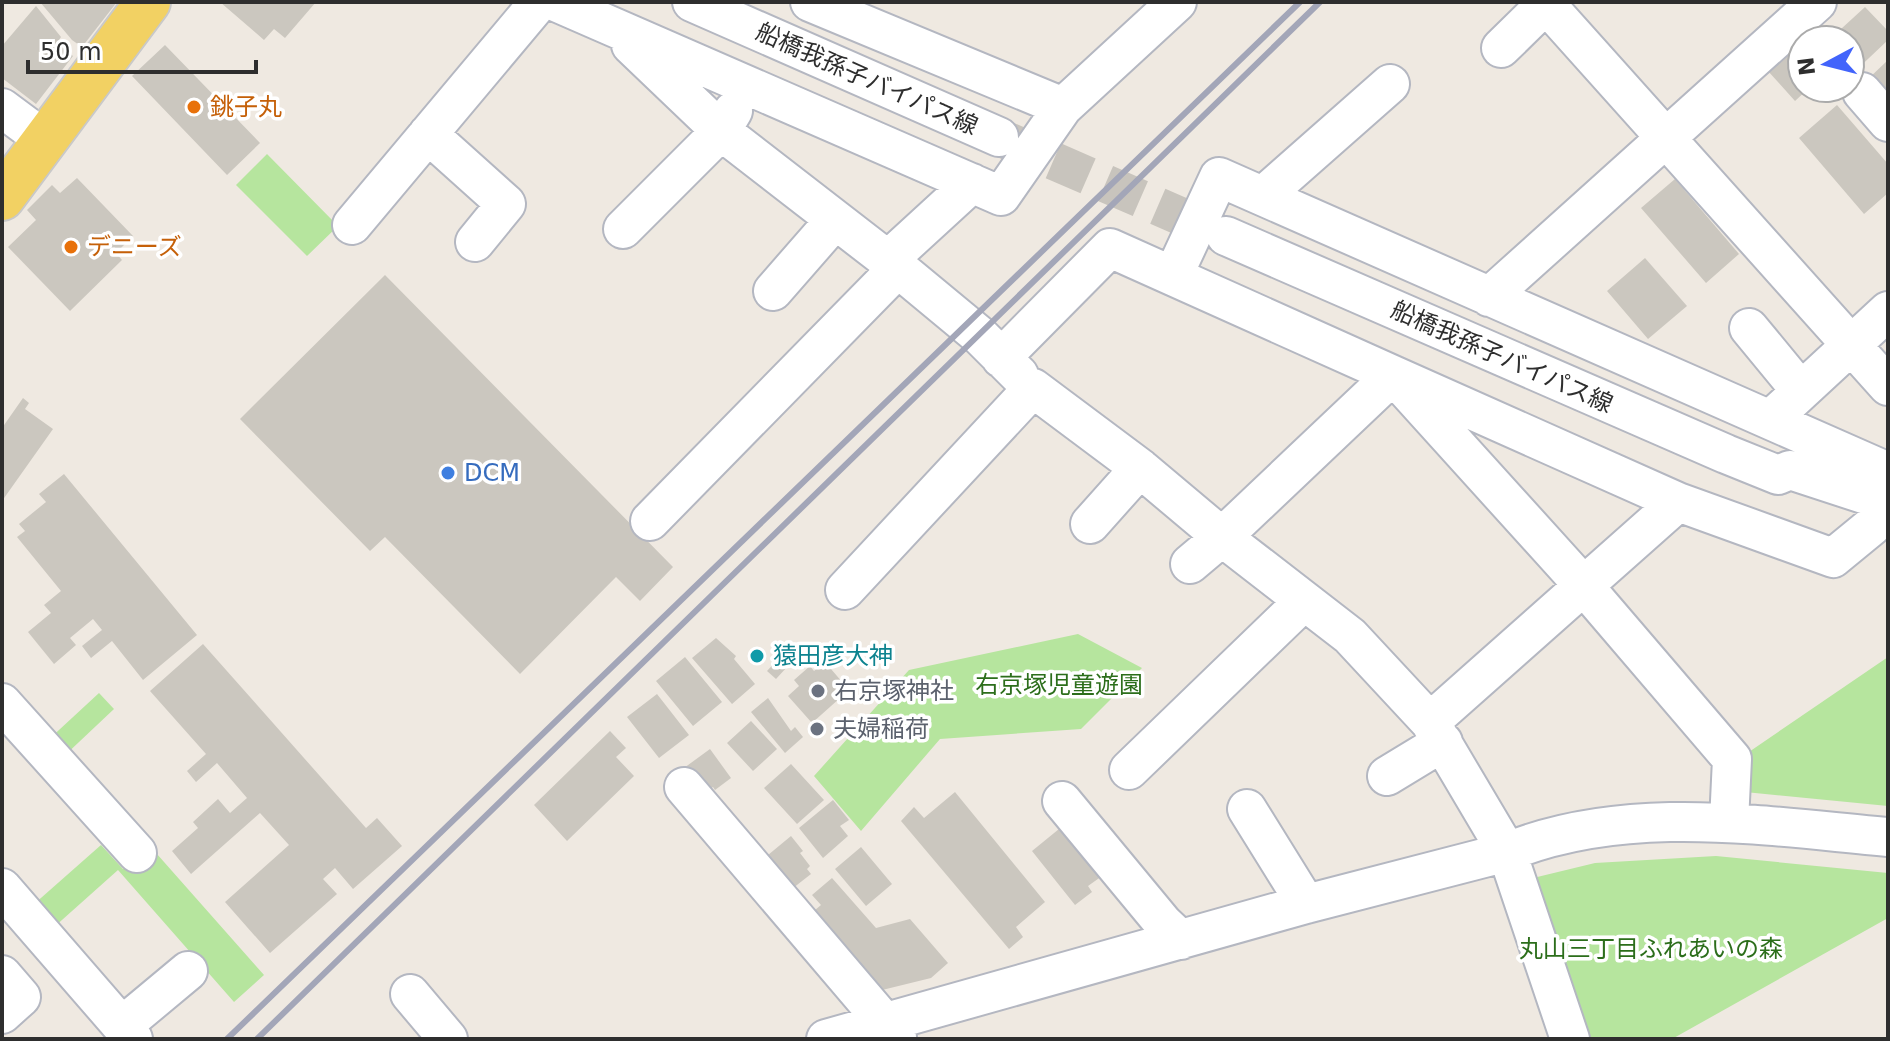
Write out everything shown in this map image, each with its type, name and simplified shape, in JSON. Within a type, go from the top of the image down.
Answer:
[{"type":"main road","points":[[2,198],[148,2]]},
{"type":"street","points":[[352,225],[539,2]]},
{"type":"street","points":[[556,2],[1001,196],[1063,107],[1177,2]]},
{"type":"street","name":"船橋我孫子バイパス線","points":[[692,2],[999,137]]},
{"type":"street","points":[[1501,48],[1545,3],[1888,386]]},
{"type":"street","points":[[835,7],[1063,107]]},
{"type":"street","points":[[1489,297],[1666,138],[1799,8]]},
{"type":"street","points":[[614,29],[721,131],[893,264],[980,336],[1033,388],[1140,468],[1222,537],[1350,636],[1436,732],[1507,852],[1556,1030]]},
{"type":"street","points":[[1263,196],[1390,84]]},
{"type":"street","points":[[623,229],[721,131],[747,86]]},
{"type":"street","points":[[1866,97],[1888,122]]},
{"type":"street","points":[[2,108],[45,140]]},
{"type":"street","points":[[428,134],[506,204],[475,242]]},
{"type":"street","points":[[1173,276],[1219,177],[1888,472]]},
{"type":"street","points":[[650,521],[972,183]]},
{"type":"street","points":[[773,291],[835,220]]},
{"type":"street","name":"船橋我孫子バイパス線","points":[[1226,236],[1778,475],[1785,491],[1883,520]]},
{"type":"street","points":[[1001,358],[1110,248],[1678,502],[1833,558],[1883,520]]},
{"type":"street","points":[[1770,420],[1888,311]]},
{"type":"street","points":[[1749,328],[1801,391]]},
{"type":"street","points":[[1190,564],[1393,375]]},
{"type":"street","points":[[1393,375],[1583,585],[1732,759],[1729,822]]},
{"type":"street","points":[[845,590],[1033,388]]},
{"type":"street","points":[[1090,524],[1140,468]]},
{"type":"street","points":[[1387,776],[1436,732],[1583,585],[1678,502]]},
{"type":"street","points":[[1129,770],[1304,601]]},
{"type":"street","points":[[2,703],[137,853]]},
{"type":"street","points":[[684,787],[868,1006],[893,1031]]},
{"type":"street","points":[[1062,801],[1163,923],[1181,940]]},
{"type":"street","points":[[1247,809],[1306,904]]},
{"type":"street","points":[[826,1039],[893,1031],[1181,940],[1507,852],[1534,842],[1588,830],[1658,822],[1729,822],[1888,837]]},
{"type":"street","points":[[10,913],[127,1033],[188,971]]},
{"type":"street","points":[[2,975],[21,997],[2,1014]]},
{"type":"street","points":[[410,994],[448,1039]]},
{"type":"green space","points":[[267,154],[338,226],[307,256],[236,185]]},
{"type":"green space","name":"右京塚児童遊園","points":[[1078,634],[1142,668],[1081,729],[940,739],[861,831],[814,776],[909,670]]},
{"type":"green space","points":[[1888,657],[1888,806],[1745,792],[1743,756]]},
{"type":"green space","points":[[99,693],[114,709],[61,759],[46,742]]},
{"type":"green space","points":[[101,845],[123,869],[149,845],[264,975],[234,1002],[118,870],[53,928],[33,905]]},
{"type":"green space","name":"丸山三丁目ふれあいの森","points":[[1716,856],[1888,873],[1888,918],[1672,1039],[1578,1039],[1529,879],[1595,863]]},
{"type":"building","points":[[40,2],[117,2],[82,47],[72,40]]},
{"type":"building","points":[[220,2],[316,2],[285,38],[274,29],[264,40]]},
{"type":"building","points":[[36,6],[61,37],[57,43],[73,56],[36,104],[2,78],[2,46]]},
{"type":"building","points":[[1865,7],[1888,31],[1888,40],[1866,61],[1866,24],[1846,24]]},
{"type":"building","points":[[165,45],[260,143],[227,175],[132,76]]},
{"type":"building","points":[[1786,54],[1786,91],[1768,71]]},
{"type":"building","points":[[1888,60],[1888,103],[1867,80]]},
{"type":"building","points":[[1837,105],[1888,164],[1888,193],[1864,214],[1799,138]]},
{"type":"building","points":[[77,178],[133,236],[116,253],[122,260],[70,311],[8,247],[36,220],[27,210],[52,185],[60,193]]},
{"type":"building","points":[[1675,179],[1739,254],[1706,283],[1641,208]]},
{"type":"building","points":[[1645,258],[1687,306],[1648,339],[1607,291]]},
{"type":"building","points":[[385,275],[673,567],[640,601],[616,577],[520,674],[385,537],[370,551],[240,419]]},
{"type":"building","points":[[23,398],[29,403],[25,409],[53,429],[2,501],[2,428]]},
{"type":"building","points":[[64,474],[197,635],[143,680],[112,641],[91,658],[82,646],[102,630],[93,619],[70,638],[76,645],[54,664],[28,632],[51,613],[44,605],[61,591],[17,537],[25,531],[19,524],[46,502],[39,494]]},
{"type":"building","points":[[716,638],[736,656],[734,659],[755,684],[732,704],[692,658]]},
{"type":"building","points":[[203,644],[366,828],[377,818],[402,846],[353,889],[335,868],[323,879],[337,894],[270,953],[225,902],[289,845],[260,813],[191,874],[172,851],[198,828],[193,822],[218,799],[230,813],[247,798],[217,763],[196,782],[187,771],[206,754],[150,691]]},
{"type":"building","points":[[685,657],[722,702],[693,726],[656,681]]},
{"type":"building","points":[[779,658],[787,667],[776,679],[767,671]]},
{"type":"building","points":[[825,662],[849,690],[812,723],[788,696],[799,686],[794,680],[810,666],[814,671]]},
{"type":"building","points":[[657,694],[689,735],[659,758],[627,717]]},
{"type":"building","points":[[768,698],[791,731],[795,727],[803,737],[785,753],[751,712]]},
{"type":"building","points":[[751,721],[777,749],[753,771],[727,743]]},
{"type":"building","points":[[610,731],[626,748],[616,757],[634,776],[567,841],[534,805]]},
{"type":"building","points":[[710,749],[731,778],[715,790],[713,787],[703,794],[684,768]]},
{"type":"building","points":[[791,764],[824,800],[797,824],[764,788]]},
{"type":"building","points":[[955,792],[1045,902],[1016,927],[1023,937],[1009,949],[901,821],[914,807],[924,818]]},
{"type":"building","points":[[833,800],[849,820],[840,826],[848,836],[823,858],[799,828]]},
{"type":"building","points":[[1059,829],[1068,840],[1072,838],[1102,876],[1088,886],[1092,892],[1075,905],[1032,851]]},
{"type":"building","points":[[791,836],[803,851],[800,853],[810,866],[807,869],[811,874],[788,892],[762,860]]},
{"type":"building","points":[[861,847],[892,884],[866,906],[835,869]]},
{"type":"building","points":[[832,878],[876,928],[910,919],[948,963],[931,978],[874,992],[808,916],[821,905],[812,895]]},
{"type":"tunnel","points":[[1001,138],[1226,236]]},
{"type":"railway","points":[[227,1039],[1300,2]]},
{"type":"railway","points":[[257,1039],[1320,2]]},
{"type":"place","name":"銚子丸","points":[[194,107]]},
{"type":"place","name":"デニーズ","points":[[71,247]]},
{"type":"place","name":"DCM","points":[[448,473]]},
{"type":"place","name":"猿田彦大神","points":[[757,656]]},
{"type":"place","name":"右京塚神社","points":[[818,691]]},
{"type":"place","name":"夫婦稲荷","points":[[817,729]]}]
